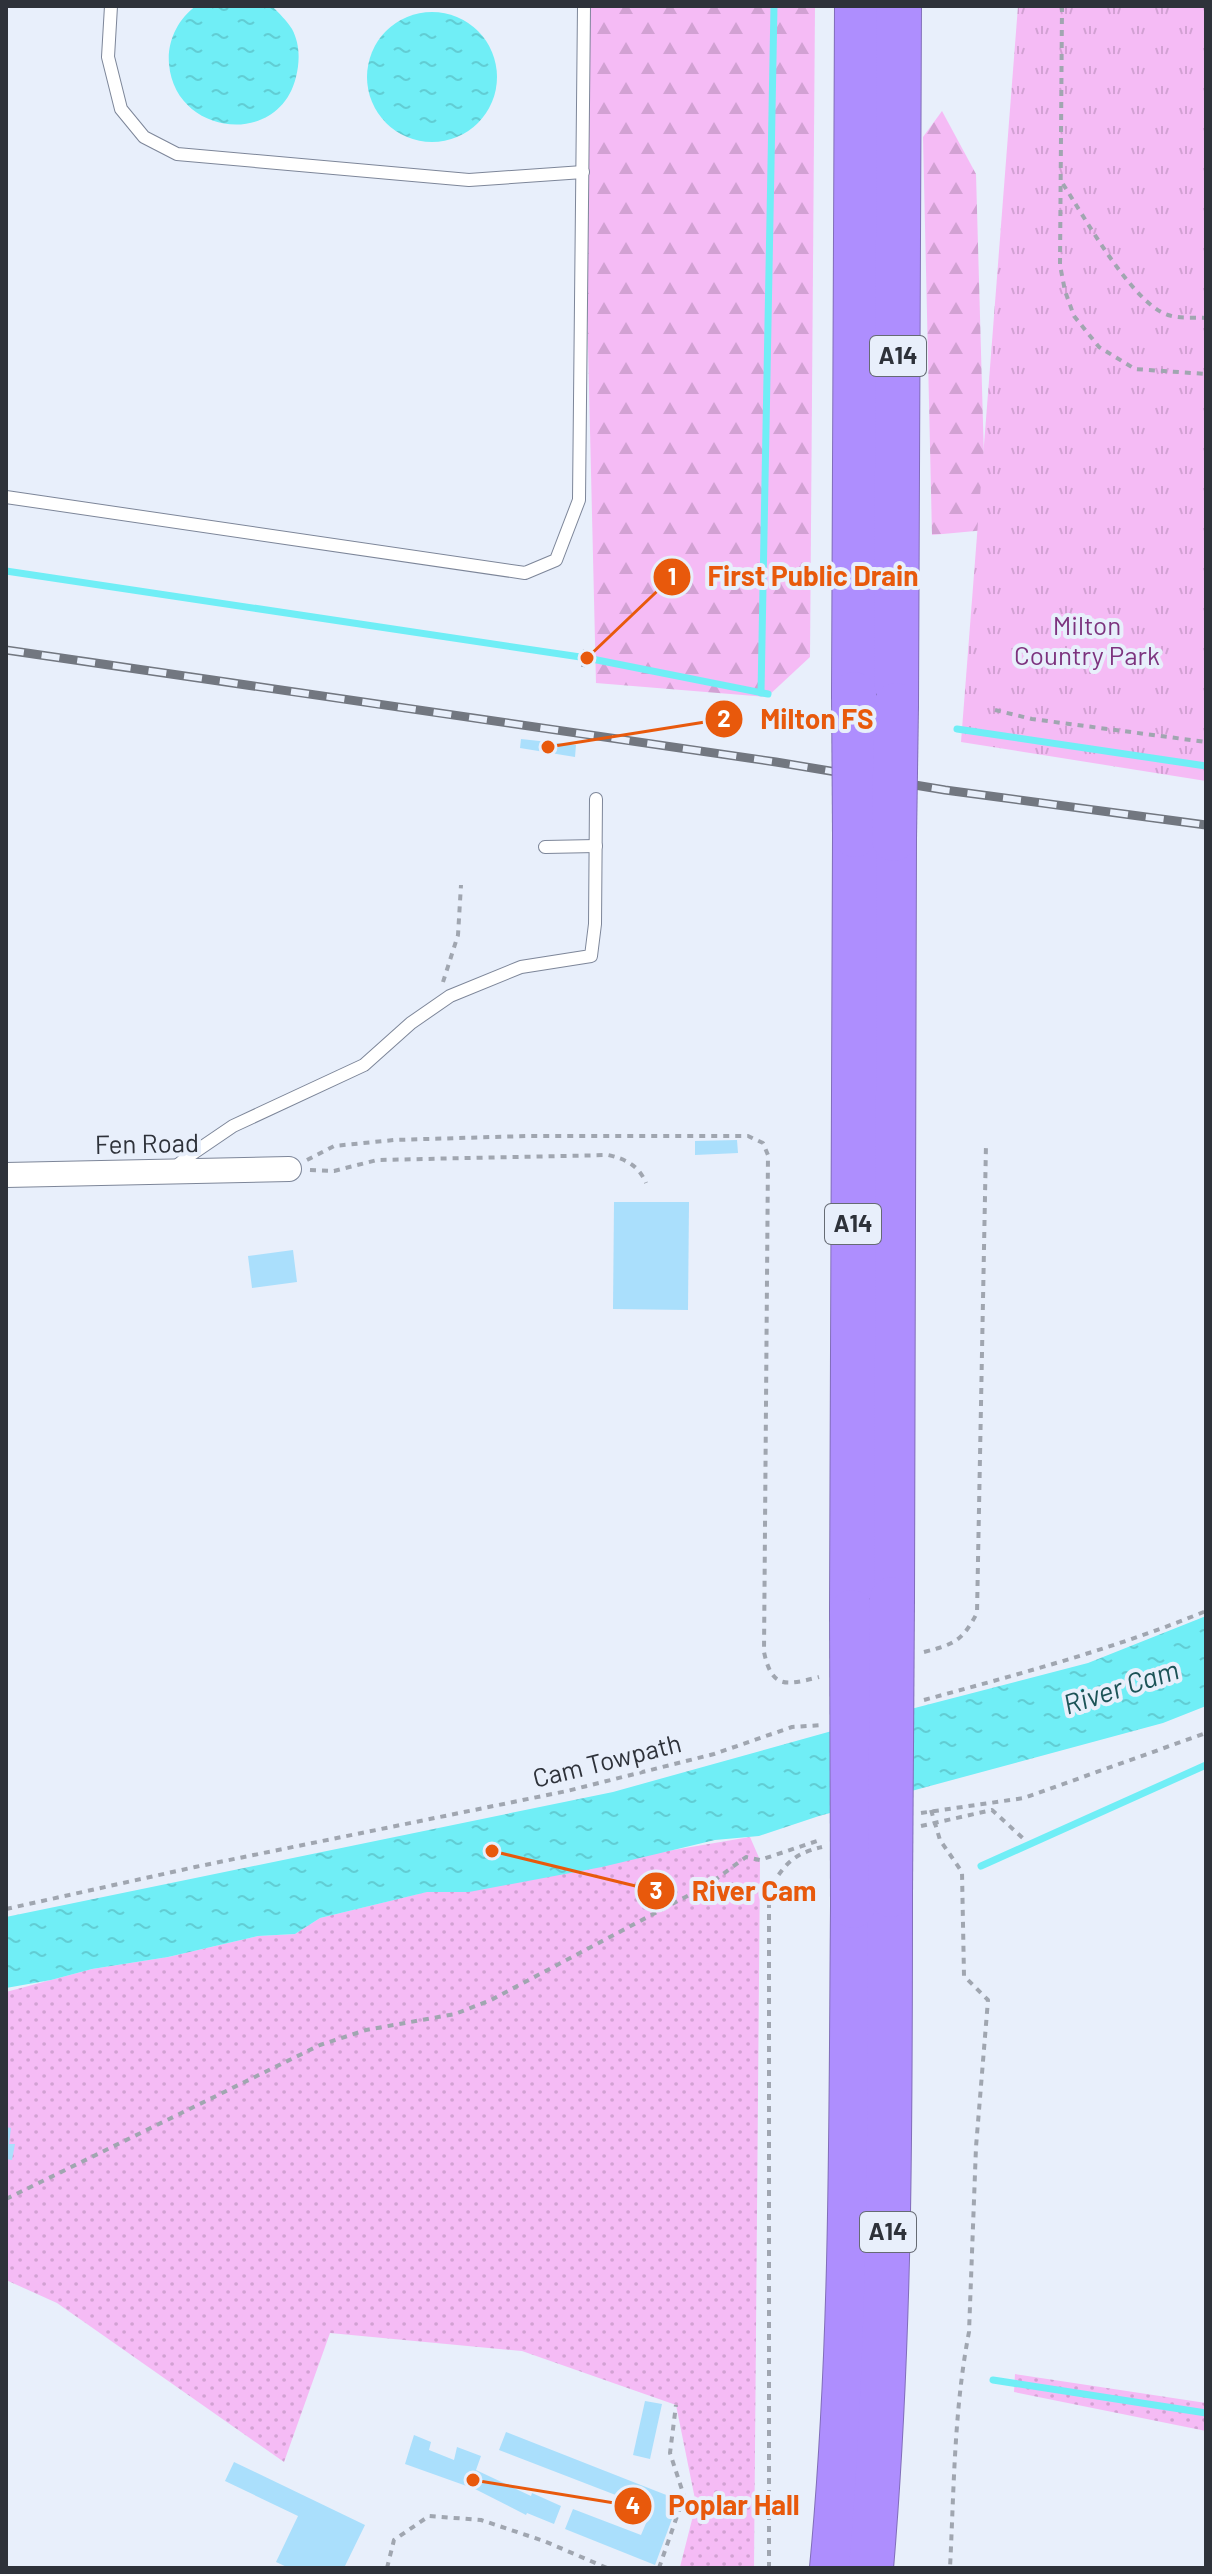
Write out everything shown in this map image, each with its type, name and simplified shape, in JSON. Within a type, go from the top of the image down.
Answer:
[{"type":"highway","name":"A14","points":[[832,2568],[839,2500],[851,2184],[871,1901],[875,837],[854,694],[857,6]]},
{"type":"highway","name":"A14","points":[[875,837],[896,705],[899,6]]},
{"type":"highway","name":"A14","points":[[871,1901],[890,2180],[882,2407],[871,2568]]},
{"type":"highway","name":"A14","points":[[882,2407],[900,2486],[900,2568]]},
{"type":"street","name":"Fen Road","points":[[6,1175],[289,1169]]},
{"type":"lane","points":[[111,6],[108,57],[121,109],[144,137],[177,154],[469,180],[583,172]]},
{"type":"lane","points":[[6,497],[525,573],[556,560],[579,500],[584,6]]},
{"type":"lane","points":[[170,1172],[233,1126],[364,1065],[411,1023],[450,996],[521,967],[591,956],[595,924],[596,799]]},
{"type":"lane","points":[[545,847],[596,846]]},
{"type":"path","points":[[1062,6],[1060,265],[1074,316],[1099,347],[1135,369],[1206,374]]},
{"type":"path","points":[[1062,182],[1131,287],[1153,308],[1171,316],[1206,318]]},
{"type":"path","points":[[583,667],[585,649]]},
{"type":"path","points":[[995,710],[1032,719],[1206,742]]},
{"type":"path","points":[[435,1007],[458,935],[461,885]]},
{"type":"path","points":[[289,1169],[334,1146],[394,1140],[526,1136],[748,1136],[763,1143],[768,1155],[764,1652],[768,1671],[779,1681],[791,1684],[820,1677]]},
{"type":"path","points":[[922,1652],[952,1645],[966,1634],[977,1613],[986,1144]]},
{"type":"path","points":[[289,1169],[334,1171],[377,1160],[608,1155],[622,1158],[636,1167],[646,1183]]},
{"type":"path","points":[[921,1701],[1146,1636],[1206,1611]]},
{"type":"path","name":"Cam Towpath","points":[[6,1909],[567,1791],[714,1754],[792,1727],[833,1724]]},
{"type":"path","points":[[917,1814],[1024,1798],[1206,1733]]},
{"type":"path","points":[[931,1810],[940,1840],[962,1872],[964,1976],[988,2000],[976,2147],[969,2332],[957,2439],[950,2568]]},
{"type":"path","points":[[919,1827],[992,1810],[1026,1841]]},
{"type":"path","points":[[6,2199],[320,2045],[366,2030],[455,2014],[491,2000],[708,1885],[746,1857],[760,1860],[831,1837]]},
{"type":"path","points":[[769,2568],[769,1890],[785,1863],[827,1846]]},
{"type":"path","points":[[659,2568],[684,2496],[670,2453],[676,2405]]},
{"type":"path","points":[[387,2568],[394,2540],[429,2516],[481,2520],[544,2541],[607,2568]]},
{"type":"green space","points":[[590,6],[815,6],[810,657],[767,697],[596,683],[585,219]]},
{"type":"green space","name":"Milton Country Park","points":[[1018,6],[1206,6],[1206,781],[961,742]]},
{"type":"green space","points":[[942,111],[976,174],[986,530],[932,535],[923,137]]},
{"type":"green space","points":[[750,1837],[760,1860],[754,2568],[680,2567],[696,2504],[676,2405],[522,2351],[330,2333],[284,2462],[57,2303],[6,2280],[6,1992],[92,1969],[168,1957],[258,1936],[295,1934],[320,1918],[426,1892]]},
{"type":"green space","points":[[1015,2374],[1206,2403],[1206,2431],[1014,2392]]},
{"type":"water","points":[[196,6],[272,6],[290,26],[298,47],[296,77],[286,100],[270,115],[250,123],[228,124],[207,118],[189,106],[175,88],[169,64],[172,39],[179,24]]},
{"type":"water","points":[[432,12],[457,17],[478,31],[492,52],[497,77],[492,102],[478,123],[457,137],[432,142],[407,137],[386,123],[372,102],[367,77],[372,52],[386,31],[407,17]]},
{"type":"water","points":[[1206,1616],[1206,1706],[1163,1723],[819,1816],[759,1836],[715,1840],[602,1867],[469,1892],[427,1892],[320,1918],[295,1934],[258,1936],[6,1988],[6,1917],[613,1792],[1088,1663]]},
{"type":"building","points":[[521,739],[576,745],[575,757],[520,748]]},
{"type":"building","points":[[737,1140],[738,1153],[695,1155],[695,1141]]},
{"type":"building","points":[[614,1202],[689,1202],[688,1310],[613,1309]]},
{"type":"building","points":[[293,1250],[297,1282],[252,1288],[248,1256]]},
{"type":"building","points":[[6,2127],[11,2128],[9,2144],[15,2144],[12,2160],[6,2159]]},
{"type":"building","points":[[645,2401],[662,2404],[650,2459],[633,2455]]},
{"type":"building","points":[[506,2432],[679,2500],[655,2565],[565,2529],[573,2509],[641,2535],[652,2509],[499,2450]]},
{"type":"building","points":[[414,2435],[431,2442],[429,2450],[454,2460],[457,2447],[481,2456],[476,2470],[531,2496],[532,2493],[561,2506],[554,2524],[526,2515],[475,2489],[405,2464]]},
{"type":"building","points":[[234,2462],[365,2525],[344,2568],[289,2568],[276,2562],[298,2516],[225,2481]]},
{"type":"waterway","points":[[761,693],[774,6]]},
{"type":"waterway","points":[[6,571],[587,658],[768,694]]},
{"type":"waterway","points":[[957,729],[1206,766]]},
{"type":"waterway","points":[[981,1866],[1206,1765]]},
{"type":"waterway","points":[[993,2380],[1206,2413]]},
{"type":"railway","points":[[6,650],[776,762],[945,790],[1206,825]]},
{"type":"place","name":"First Public Drain","points":[[587,658]]},
{"type":"place","name":"Milton FS","points":[[548,747]]},
{"type":"place","name":"River Cam","points":[[492,1851]]},
{"type":"place","name":"Poplar Hall","points":[[473,2480]]}]
